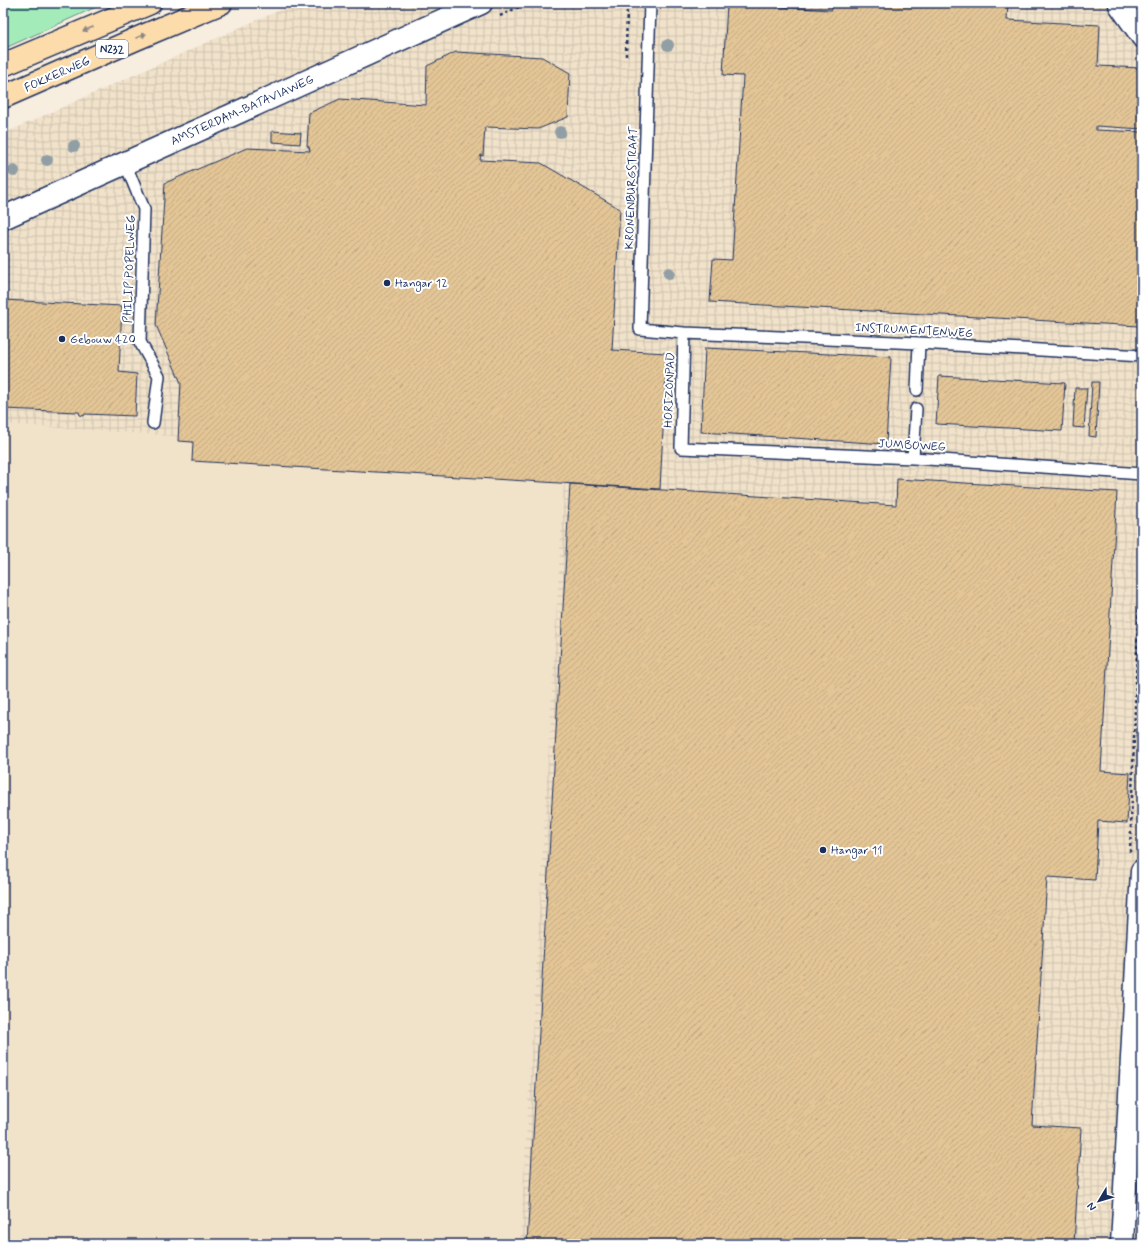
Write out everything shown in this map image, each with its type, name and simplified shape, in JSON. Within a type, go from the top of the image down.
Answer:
[{"type":"main road","name":"N232","points":[[3,65],[150,3]]},
{"type":"main road","name":"FOKKERWEG","points":[[3,97],[221,3]]},
{"type":"street","name":"AMSTERDAM-BATAVIAWEG","points":[[3,218],[480,3]]},
{"type":"street","points":[[1120,3],[1142,36]]},
{"type":"street","points":[[1122,1244],[1142,871]]},
{"type":"lane","name":"KRONENBURGSTRAAT","points":[[650,3],[640,329],[684,333]]},
{"type":"lane","name":"PHILIP POPELWEG","points":[[125,163],[144,209],[140,342],[159,376],[153,422]]},
{"type":"lane","name":"INSTRUMENTENWEG","points":[[684,333],[919,343],[1142,356]]},
{"type":"lane","name":"HORIZONPAD","points":[[680,448],[684,333]]},
{"type":"lane","points":[[916,390],[919,343]]},
{"type":"lane","points":[[913,458],[916,409]]},
{"type":"lane","name":"JUMBOWEG","points":[[680,448],[913,458],[1142,474]]},
{"type":"path","points":[[626,56],[627,3]]},
{"type":"shaded area","points":[[297,3],[1142,3],[1142,1244],[520,1244],[565,464],[3,424],[3,134]]},
{"type":"shaded area","points":[[1142,3],[1142,1244],[3,1244],[3,169]]},
{"type":"green space","points":[[3,3],[105,3],[3,49]]},
{"type":"building","points":[[832,3],[1008,3],[1007,20],[1100,25],[1098,66],[1142,68],[1142,129],[1096,126],[1096,130],[1142,132],[1142,279],[1139,326],[710,302],[713,259],[732,260],[743,76],[723,75],[727,4],[832,10]]},
{"type":"building","name":"Hangar 12","points":[[456,52],[542,57],[570,73],[568,117],[538,129],[485,127],[483,156],[481,155],[480,160],[541,163],[620,209],[612,350],[667,353],[660,489],[192,461],[193,442],[178,441],[181,383],[156,325],[165,183],[247,148],[310,151],[309,147],[307,146],[309,113],[340,99],[426,105],[427,66]]},
{"type":"building","points":[[272,131],[301,133],[300,144],[272,142]]},
{"type":"building","name":"Gebouw 420","points":[[3,300],[122,306],[119,372],[137,374],[135,416],[85,414],[84,416],[80,415],[79,412],[3,409]]},
{"type":"building","points":[[705,348],[891,357],[886,444],[701,432]]},
{"type":"building","points":[[939,376],[1065,383],[1062,431],[936,424]]},
{"type":"building","points":[[1092,382],[1099,382],[1096,437],[1089,436]]},
{"type":"building","points":[[1075,388],[1087,388],[1084,428],[1073,427]]},
{"type":"building","name":"Hangar 11","points":[[897,479],[1117,492],[1101,771],[1130,773],[1127,823],[1098,821],[1095,880],[1047,877],[1032,1125],[1081,1128],[1074,1244],[527,1244],[570,484],[896,505]]},
{"type":"place","name":"Hangar 12","points":[[387,283]]},
{"type":"place","name":"Gebouw 420","points":[[62,339]]},
{"type":"place","name":"Hangar 11","points":[[823,850]]}]
